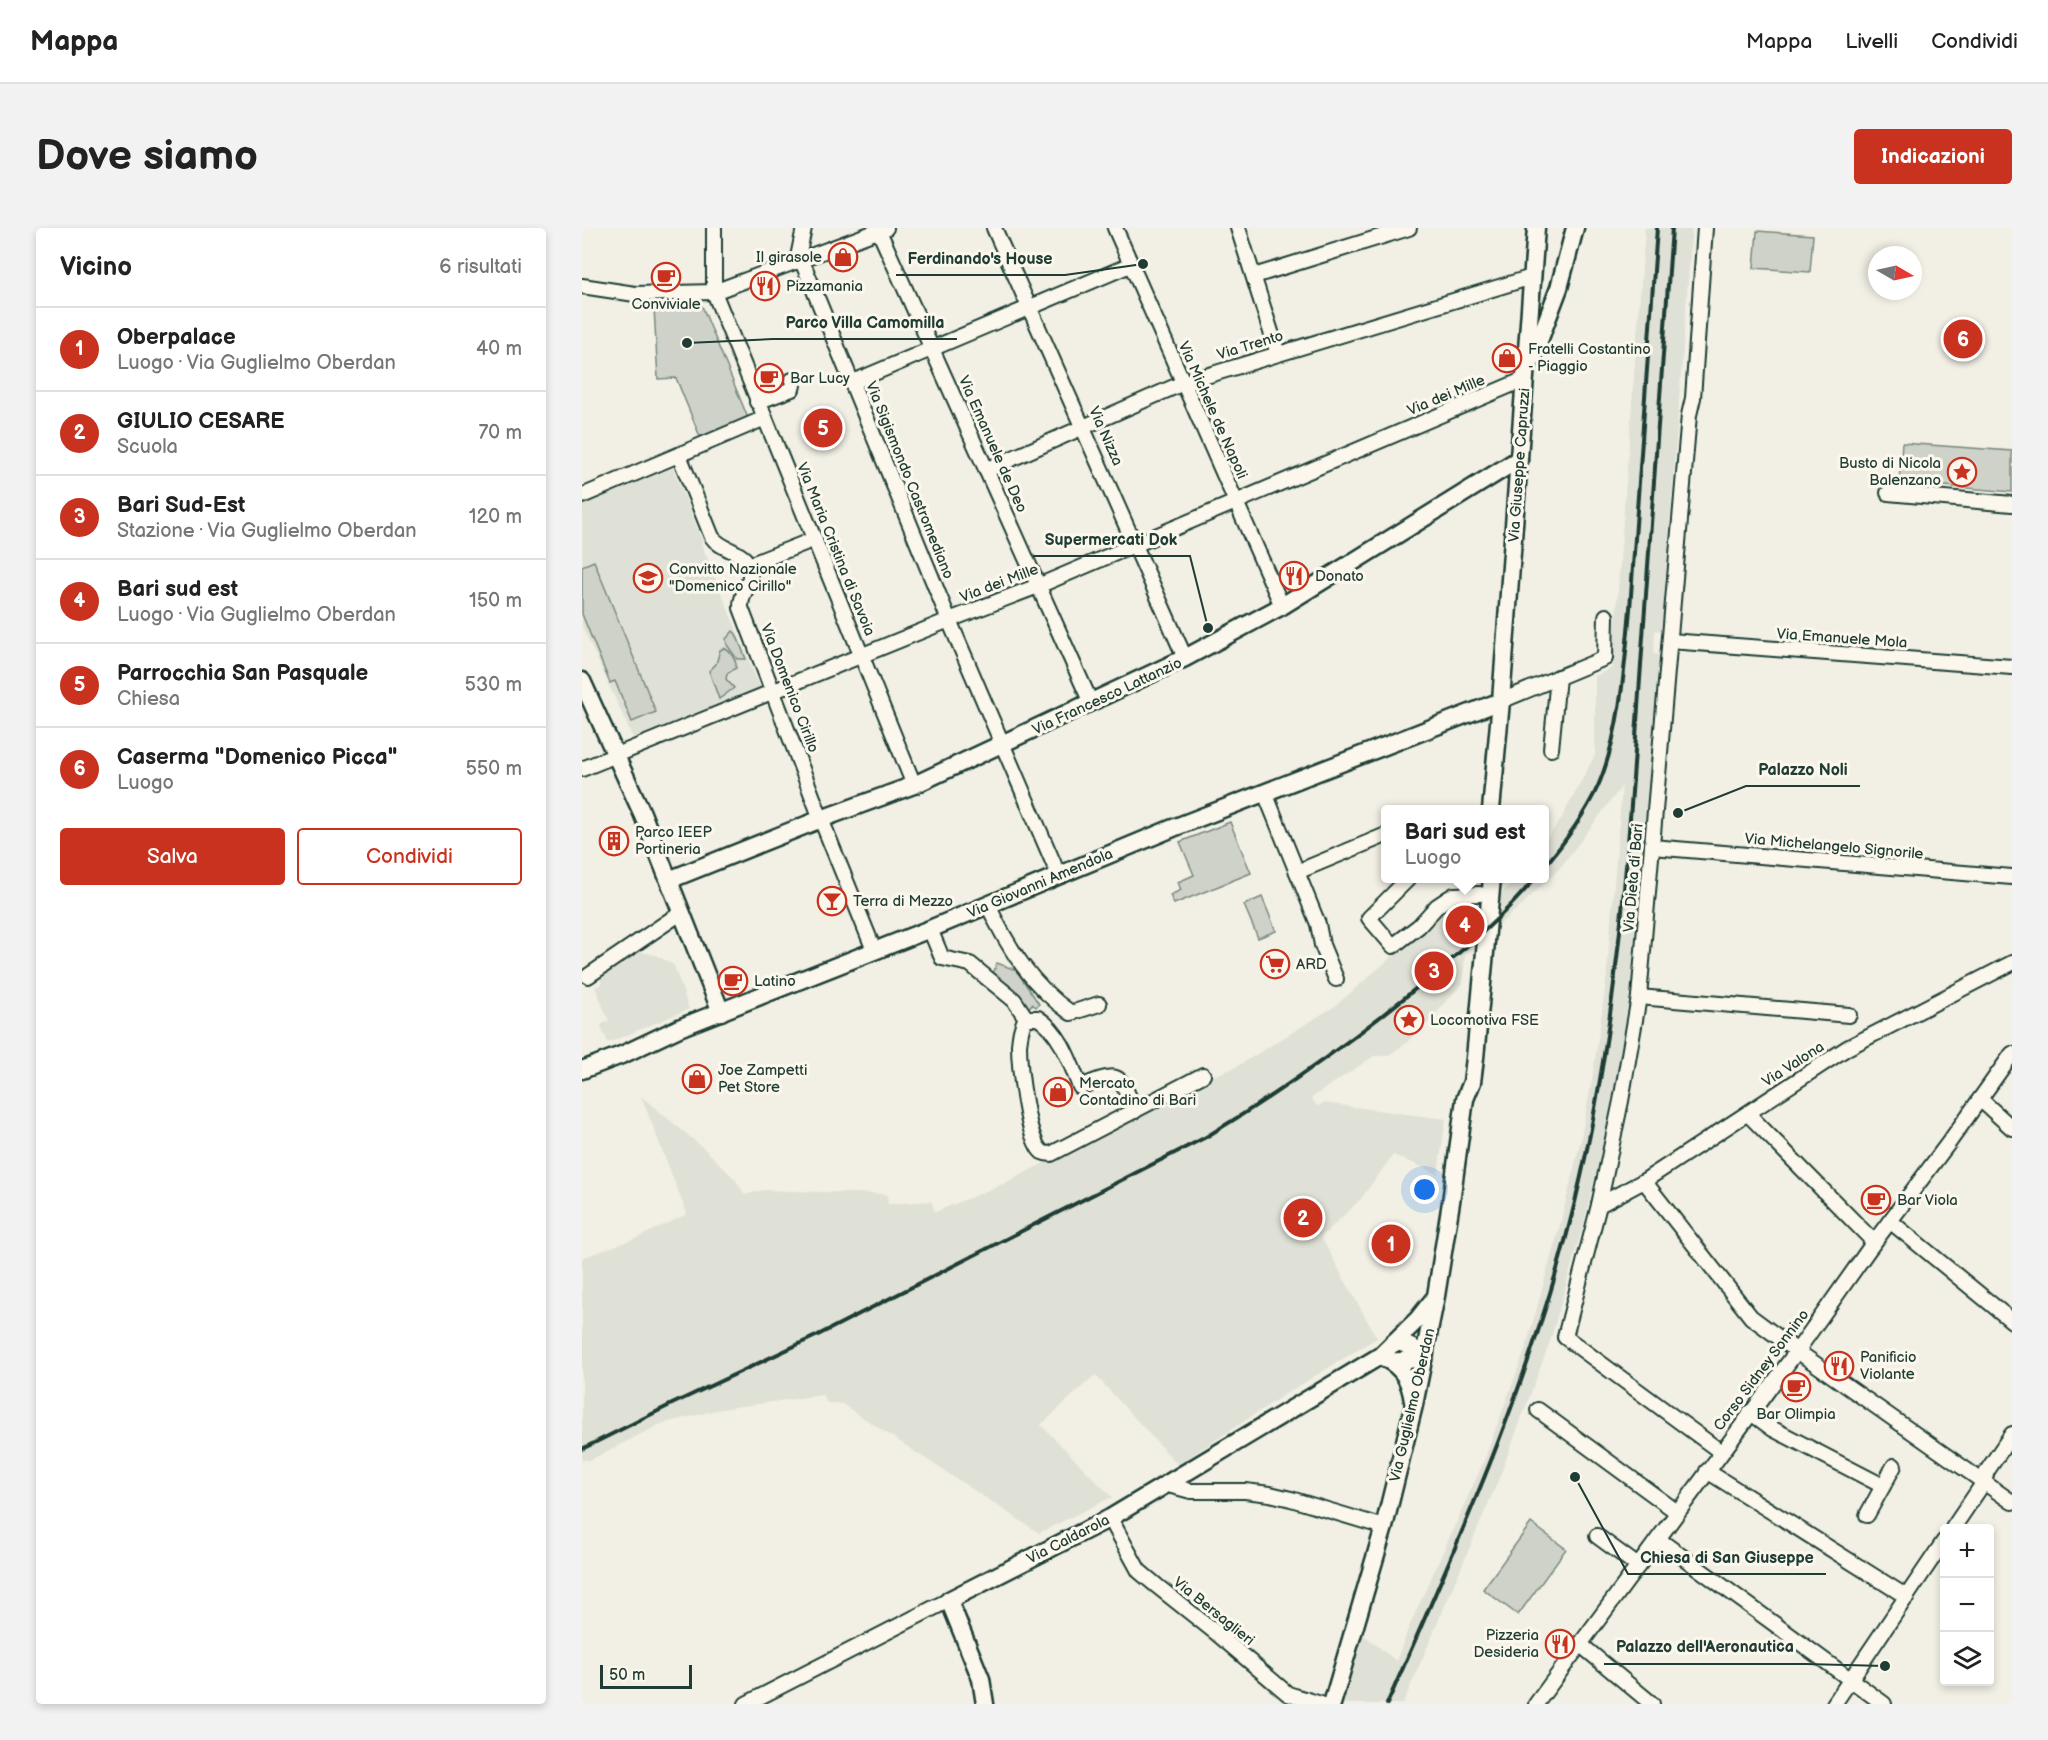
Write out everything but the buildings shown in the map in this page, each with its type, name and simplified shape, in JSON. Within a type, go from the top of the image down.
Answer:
[{"type":"main road","name":"Via Giuseppe Capruzzi","points":[[1501,701],[1536,228]]},
{"type":"main road","points":[[1525,380],[1559,288],[1575,228]]},
{"type":"main road","name":"Via Francesco Lattanzio","points":[[669,880],[821,819],[914,785],[1002,746],[1185,658],[1282,606],[1519,459]]},
{"type":"main road","points":[[582,681],[669,880],[721,1012]]},
{"type":"main road","points":[[1491,805],[1501,701]]},
{"type":"main road","name":"Via Giovanni Amendola","points":[[582,1070],[1173,828],[1501,701]]},
{"type":"main road","name":"Via Guglielmo Oberdan","points":[[1332,1704],[1384,1527],[1425,1354],[1436,1296],[1465,1099],[1472,1082],[1492,883]]},
{"type":"main road","name":"Via Guglielmo Oberdan","points":[[1465,1099],[1462,1082],[1480,886]]},
{"type":"main road","points":[[1385,1358],[1393,1343],[1418,1320],[1436,1296]]},
{"type":"main road","points":[[1393,1343],[1402,1343],[1425,1354]]},
{"type":"main road","points":[[1385,1358],[1400,1362],[1416,1360],[1425,1354]]},
{"type":"main road","points":[[1385,1358],[1404,1373],[1411,1387],[1414,1405]]},
{"type":"main road","name":"Via Caldarola","points":[[949,1600],[1110,1518],[1385,1358]]},
{"type":"main road","points":[[949,1600],[981,1679],[986,1704]]},
{"type":"street","points":[[714,228],[714,292]]},
{"type":"street","points":[[800,261],[804,228]]},
{"type":"street","name":"Via Nizza","points":[[994,228],[1185,658]]},
{"type":"street","name":"Via Michele de Napoli","points":[[1114,228],[1282,606]]},
{"type":"street","points":[[1239,228],[1278,354]]},
{"type":"street","points":[[1254,276],[1409,228]]},
{"type":"street","name":"Via Dieta di Bari","points":[[1689,415],[1686,404],[1687,379],[1697,228]]},
{"type":"street","name":"Via Dieta di Bari","points":[[1705,228],[1693,398],[1689,415],[1639,997],[1621,1101],[1599,1205],[1564,1337],[1721,1452]]},
{"type":"street","points":[[582,286],[635,294],[714,292],[883,229]]},
{"type":"street","name":"Via Emanuele de Deo","points":[[883,229],[932,348],[1091,703]]},
{"type":"street","name":"Via Sigismondo Castromediano","points":[[800,261],[853,382],[1002,746],[1011,761],[1059,876]]},
{"type":"street","points":[[853,382],[1130,265]]},
{"type":"street","name":"Via Trento","points":[[986,470],[1183,383],[1533,277]]},
{"type":"street","name":"Via Maria Cristina di Savoia","points":[[714,292],[914,785]]},
{"type":"street","points":[[758,402],[792,389],[792,380]]},
{"type":"street","name":"Via dei Mille","points":[[582,769],[1038,586],[1525,380]]},
{"type":"street","points":[[582,496],[765,418]]},
{"type":"street","points":[[679,455],[712,537],[717,544],[735,550],[743,556],[749,565],[815,539]]},
{"type":"street","points":[[1888,493],[2012,504]]},
{"type":"street","name":"Via Domenico Cirillo","points":[[749,565],[748,585],[740,600],[741,608],[821,819],[874,950]]},
{"type":"street","points":[[1501,701],[1605,658],[1606,616]]},
{"type":"street","name":"Via Emanuele Mola","points":[[1670,641],[2012,667]]},
{"type":"street","points":[[1551,749],[1558,677]]},
{"type":"street","points":[[1265,793],[1318,924],[1322,945],[1336,979]]},
{"type":"street","points":[[1297,872],[1381,837]]},
{"type":"street","name":"Via Michelangelo Signorile","points":[[1652,846],[2012,877]]},
{"type":"street","points":[[1405,883],[1369,918],[1393,946],[1419,926],[1437,906],[1454,895],[1480,886]]},
{"type":"street","points":[[988,905],[1009,947],[1050,998],[1071,1013],[1099,1004]]},
{"type":"street","points":[[588,976],[681,912]]},
{"type":"street","points":[[930,929],[942,958],[970,964],[1014,1000],[1026,1018]]},
{"type":"street","name":"Via Valona","points":[[1599,1205],[1644,1181],[1847,1048],[2012,963]]},
{"type":"street","points":[[1639,997],[1849,1015]]},
{"type":"street","points":[[1026,1018],[1021,1033],[1021,1066],[1026,1110],[1040,1150],[1045,1154],[1051,1154],[1203,1075]]},
{"type":"street","points":[[1026,1018],[1038,1018],[1050,1028],[1063,1046],[1080,1087],[1107,1077],[1115,1077],[1121,1081],[1135,1112]]},
{"type":"street","name":"Corso Sidney Sonnino","points":[[1536,1704],[1797,1351],[2012,1054]]},
{"type":"street","points":[[1980,1099],[2012,1128]]},
{"type":"street","points":[[1748,1114],[1874,1242]]},
{"type":"street","points":[[1644,1181],[1751,1317],[2012,1502]]},
{"type":"street","points":[[1890,1221],[2012,1321]]},
{"type":"street","points":[[1538,1410],[1677,1512]]},
{"type":"street","points":[[1750,1412],[1773,1429],[1883,1486]]},
{"type":"street","points":[[1956,1524],[2012,1434]]},
{"type":"street","points":[[1867,1515],[1894,1466]]},
{"type":"street","points":[[1707,1471],[1907,1597]]},
{"type":"street","points":[[1168,1485],[1191,1491],[1245,1491],[1270,1494],[1384,1527]]},
{"type":"street","name":"Via Bersaglieri","points":[[1110,1518],[1135,1564],[1151,1581],[1288,1694],[1321,1704]]},
{"type":"street","points":[[1597,1536],[1638,1566]]},
{"type":"street","points":[[1658,1539],[1884,1704]]},
{"type":"street","points":[[1834,1704],[1940,1547]]},
{"type":"street","name":"Via Caldarola","points":[[746,1704],[949,1600]]},
{"type":"street","points":[[1581,1645],[1652,1704]]},
{"type":"shaded area","points":[[1645,228],[1692,228],[1662,630],[1655,631],[1654,654],[1659,655],[1637,934],[1619,1066],[1603,1144],[1585,1219],[1550,1342],[1498,1481],[1403,1704],[1342,1704],[1364,1635],[1396,1661],[1483,1463],[1525,1350],[1561,1221],[1580,1143],[1593,1074],[1606,982],[1622,786],[1560,868],[1549,879],[1549,836],[1561,819],[1595,755],[1595,676],[1612,668]]},
{"type":"shaded area","points":[[1757,231],[1813,235],[1810,272],[1754,268]]},
{"type":"shaded area","points":[[702,306],[748,418],[701,439],[676,378],[658,379],[654,308]]},
{"type":"shaded area","points":[[1902,443],[2012,451],[2012,492],[1899,482]]},
{"type":"shaded area","name":"Convitto Nazionale \"Domenico Cirillo\"","points":[[673,468],[760,687],[633,738],[582,626],[582,505]]},
{"type":"shaded area","points":[[594,561],[656,712],[632,722],[615,681],[610,683],[582,614],[582,566]]},
{"type":"shaded area","points":[[733,631],[746,659],[737,659],[727,645],[726,639]]},
{"type":"shaded area","points":[[724,648],[733,656],[736,668],[727,674],[726,679],[734,688],[719,699],[709,671],[716,664],[720,650]]},
{"type":"shaded area","points":[[1230,822],[1251,873],[1174,904],[1170,895],[1181,890],[1178,882],[1194,875],[1180,842]]},
{"type":"shaded area","points":[[1511,883],[1545,883],[1465,953],[1463,984],[1433,1018],[1405,1044],[1388,1056],[1374,1056],[1311,1098],[1317,1106],[1324,1103],[1446,1119],[1438,1174],[1393,1155],[1360,1200],[1321,1237],[1377,1338],[1281,1397],[1178,1465],[1095,1375],[1041,1425],[1112,1497],[1039,1533],[842,1404],[827,1403],[823,1395],[721,1409],[661,1424],[588,1461],[586,1459],[582,1461],[582,1258],[639,1237],[687,1214],[641,1096],[708,1152],[735,1179],[745,1195],[763,1190],[887,1194],[888,1204],[931,1201],[935,1212],[1003,1184],[1210,1077],[1236,1067],[1335,1006],[1455,902],[1465,898],[1475,898],[1474,926],[1497,905],[1497,899]]},
{"type":"shaded area","points":[[1262,897],[1276,931],[1258,938],[1244,905]]},
{"type":"shaded area","points":[[634,953],[656,955],[674,965],[689,1009],[608,1043],[601,1027],[609,1021],[595,987],[602,984],[599,976]]},
{"type":"shaded area","points":[[997,963],[1016,970],[1039,1004],[1036,1007],[1032,1004],[1029,1008],[1015,995],[1014,990],[993,974]]},
{"type":"shaded area","points":[[1531,1523],[1566,1549],[1518,1615],[1483,1589]]},
{"type":"railway","points":[[1549,861],[1574,828],[1593,797],[1612,745],[1616,722],[1630,609],[1657,228]]},
{"type":"railway","points":[[1387,1704],[1468,1518],[1539,1328],[1576,1198],[1601,1077],[1624,892],[1672,228]]},
{"type":"railway","points":[[582,1449],[818,1335],[1206,1137],[1295,1079],[1381,1017],[1488,928],[1531,883]]},
{"type":"place","name":"Il girasole","points":[[843,257]]},
{"type":"place","name":"Ferdinando's House","points":[[1143,264]]},
{"type":"place","name":"Conviviale","points":[[666,277]]},
{"type":"place","name":"Pizzamania","points":[[765,286]]},
{"type":"place","name":"Caserma \"Domenico Picca\"","points":[[1963,339]]},
{"type":"place","name":"Parco Villa Camomilla","points":[[687,343]]},
{"type":"place","name":"Fratelli Costantino - Piaggio","points":[[1507,358]]},
{"type":"place","name":"Bar Lucy","points":[[769,378]]},
{"type":"place","name":"Parrocchia San Pasquale","points":[[823,428]]},
{"type":"place","name":"Busto di Nicola Balenzano","points":[[1962,472]]},
{"type":"place","name":"Donato","points":[[1294,576]]},
{"type":"place","name":"Convitto Nazionale \"Domenico Cirillo\"","points":[[648,578]]},
{"type":"place","name":"Supermercati Dok","points":[[1208,628]]},
{"type":"place","name":"Palazzo Noli","points":[[1678,813]]},
{"type":"place","name":"Parco IEEP Portineria","points":[[614,841]]},
{"type":"place","name":"Terra di Mezzo","points":[[832,901]]},
{"type":"place","name":"Bari sud est","points":[[1465,925]]},
{"type":"place","name":"ARD","points":[[1275,964]]},
{"type":"place","name":"Bari Sud-Est","points":[[1434,971]]},
{"type":"place","name":"Latino","points":[[733,981]]},
{"type":"place","name":"Locomotiva FSE","points":[[1409,1020]]},
{"type":"place","name":"Joe Zampetti Pet Store","points":[[697,1079]]},
{"type":"place","name":"Mercato Contadino di Bari","points":[[1058,1092]]},
{"type":"place","name":"Bar Viola","points":[[1876,1200]]},
{"type":"place","name":"GIULIO CESARE","points":[[1303,1218]]},
{"type":"place","name":"Oberpalace","points":[[1391,1244]]},
{"type":"place","name":"Panificio Violante","points":[[1839,1366]]},
{"type":"place","name":"Bar Olimpia","points":[[1796,1387]]},
{"type":"place","name":"Chiesa di San Giuseppe","points":[[1575,1477]]},
{"type":"place","name":"Pizzeria Desideria","points":[[1560,1644]]},
{"type":"place","name":"Palazzo dell'Aeronautica","points":[[1885,1666]]}]
